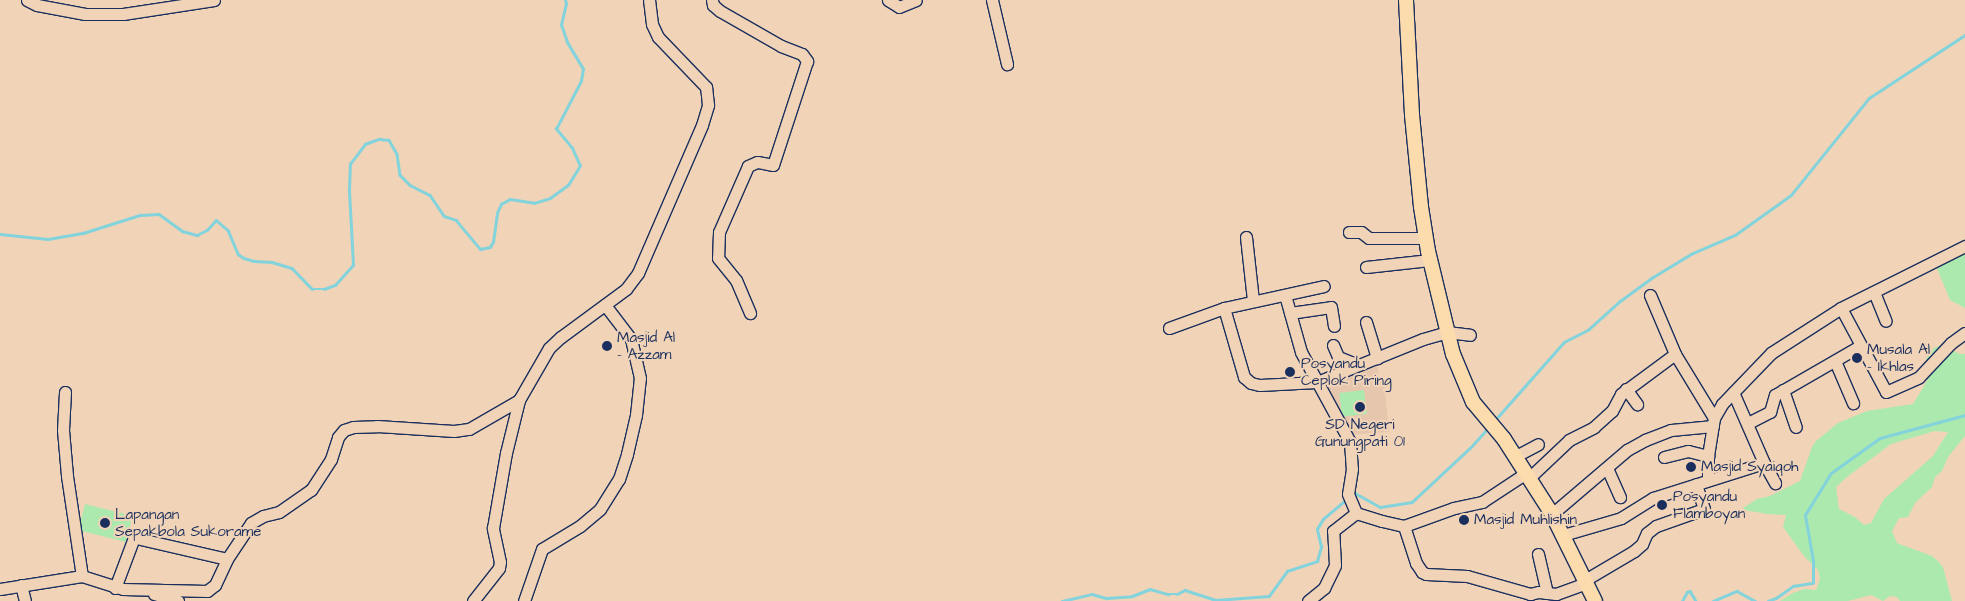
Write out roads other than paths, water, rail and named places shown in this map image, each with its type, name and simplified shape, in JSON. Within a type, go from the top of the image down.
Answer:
[{"type":"main road","points":[[1406,0],[1412,115],[1426,238],[1448,332],[1463,381],[1473,402],[1504,439],[1552,514],[1596,601]]},
{"type":"street","points":[[27,0],[37,5],[85,14],[123,14],[214,0]]},
{"type":"street","points":[[473,601],[499,568],[500,562],[493,528],[506,453],[519,400],[548,348],[561,336],[626,289],[638,272],[682,174],[708,105],[706,87],[658,37],[652,24],[649,0]]},
{"type":"street","points":[[712,0],[716,9],[759,34],[802,54],[807,61],[772,165],[757,162],[748,166],[719,232],[718,258],[736,280],[750,312]]},
{"type":"street","points":[[888,0],[899,7],[916,0]]},
{"type":"street","points":[[992,0],[1007,64]]},
{"type":"street","points":[[1350,232],[1361,232],[1369,238],[1426,238]]},
{"type":"street","points":[[1246,237],[1254,300]]},
{"type":"street","points":[[1708,480],[1708,456],[1714,422],[1733,392],[1772,353],[1842,308],[1965,246]]},
{"type":"street","points":[[1366,267],[1430,260]]},
{"type":"street","points":[[1169,328],[1224,308],[1324,286]]},
{"type":"street","points":[[1874,292],[1886,321]]},
{"type":"street","points":[[1285,294],[1301,352],[1350,442],[1352,469],[1349,497],[1356,513],[1382,522],[1404,526],[1454,508],[1482,502],[1528,476],[1569,440],[1594,427],[1612,411],[1621,394],[1626,389],[1675,354]]},
{"type":"street","points":[[1650,296],[1675,354],[1714,422]]},
{"type":"street","points":[[524,601],[542,549],[580,526],[600,509],[615,486],[626,454],[636,415],[640,378],[631,339],[605,305]]},
{"type":"street","points":[[1290,313],[1331,307],[1334,326]]},
{"type":"street","points":[[1224,308],[1247,381],[1260,385],[1317,382],[1448,332],[1470,334]]},
{"type":"street","points":[[1842,308],[1860,346],[1886,392],[1919,377],[1951,343],[1965,333]]},
{"type":"street","points":[[1366,322],[1377,358]]},
{"type":"street","points":[[1333,345],[1338,356],[1351,362],[1353,367]]},
{"type":"street","points":[[1748,423],[1770,412],[1773,398],[1783,390],[1860,346]]},
{"type":"street","points":[[1835,361],[1853,403]]},
{"type":"street","points":[[1626,389],[1637,404]]},
{"type":"street","points":[[1783,390],[1796,427]]},
{"type":"street","points":[[65,392],[63,430],[67,476],[82,576]]},
{"type":"street","points":[[1733,392],[1764,463],[1775,483]]},
{"type":"street","points":[[119,588],[207,591],[215,584],[226,559],[251,523],[263,516],[278,512],[311,490],[331,459],[338,437],[344,430],[353,427],[377,426],[454,431],[469,429],[519,400]]},
{"type":"street","points":[[1552,514],[1627,450],[1660,432],[1714,422]]},
{"type":"street","points":[[1514,457],[1538,444]]},
{"type":"street","points":[[1664,457],[1688,451],[1708,456]]},
{"type":"street","points":[[1562,535],[1621,518],[1653,498],[1764,463]]},
{"type":"street","points":[[1607,468],[1620,497]]},
{"type":"street","points":[[1404,526],[1416,563],[1422,572],[1467,576],[1530,598],[1547,593],[1556,594],[1586,582],[1634,551],[1644,541],[1647,533],[1656,526],[1704,509],[1696,484]]},
{"type":"street","points":[[1308,601],[1324,588],[1335,565],[1333,531],[1356,513]]},
{"type":"street","points":[[119,588],[133,540],[136,538],[226,559]]},
{"type":"street","points":[[1538,554],[1547,593]]},
{"type":"street","points":[[0,589],[82,576],[119,588],[178,601]]},
{"type":"street","points":[[21,586],[25,601]]},
{"type":"waterway","points":[[0,234],[48,239],[83,233],[140,215],[159,214],[182,231],[197,235],[207,230],[216,220],[228,230],[238,254],[244,258],[254,261],[272,262],[292,268],[312,289],[324,289],[335,285],[353,265],[349,190],[350,164],[365,144],[379,139],[389,140],[397,154],[400,175],[410,185],[430,195],[444,216],[456,220],[480,249],[490,247],[493,242],[497,213],[501,204],[510,199],[534,203],[550,198],[568,185],[580,166],[572,148],[556,129],[581,81],[583,69],[567,42],[561,25],[566,4],[565,0]]},
{"type":"waterway","points":[[1495,420],[1564,342],[1589,329],[1620,301],[1653,277],[1691,254],[1735,235],[1791,195],[1869,98],[1965,35]]},
{"type":"waterway","points":[[1768,601],[1776,598],[1793,586],[1813,583],[1813,561],[1805,515],[1831,473],[1880,438],[1965,415]]},
{"type":"waterway","points":[[1351,495],[1355,493],[1380,507],[1412,502],[1470,448],[1488,428]]},
{"type":"waterway","points":[[1062,601],[1092,594],[1106,598],[1132,596],[1150,589],[1168,594],[1177,594],[1185,590],[1215,600],[1269,596],[1287,571],[1317,561],[1321,547],[1317,529],[1323,519],[1347,499]]},
{"type":"waterway","points":[[1682,601],[1687,592],[1690,591],[1696,601]]},
{"type":"waterway","points":[[1713,601],[1737,591],[1755,601]]},
{"type":"place","name":"Masjid Al - Azzam","points":[[607,346]]},
{"type":"place","name":"Musala Al - Ikhlas","points":[[1857,358]]},
{"type":"place","name":"Posyandu Ceplok Piring","points":[[1290,372]]},
{"type":"place","name":"SD Negeri Gunungpati 01","points":[[1360,407]]},
{"type":"place","name":"Masjid Syaiqoh","points":[[1691,467]]},
{"type":"place","name":"Posyandu Flamboyan","points":[[1662,505]]},
{"type":"place","name":"Masjid Muhlishin","points":[[1464,520]]},
{"type":"place","name":"Lapangan Sepakbola Sukorame","points":[[105,523]]}]
